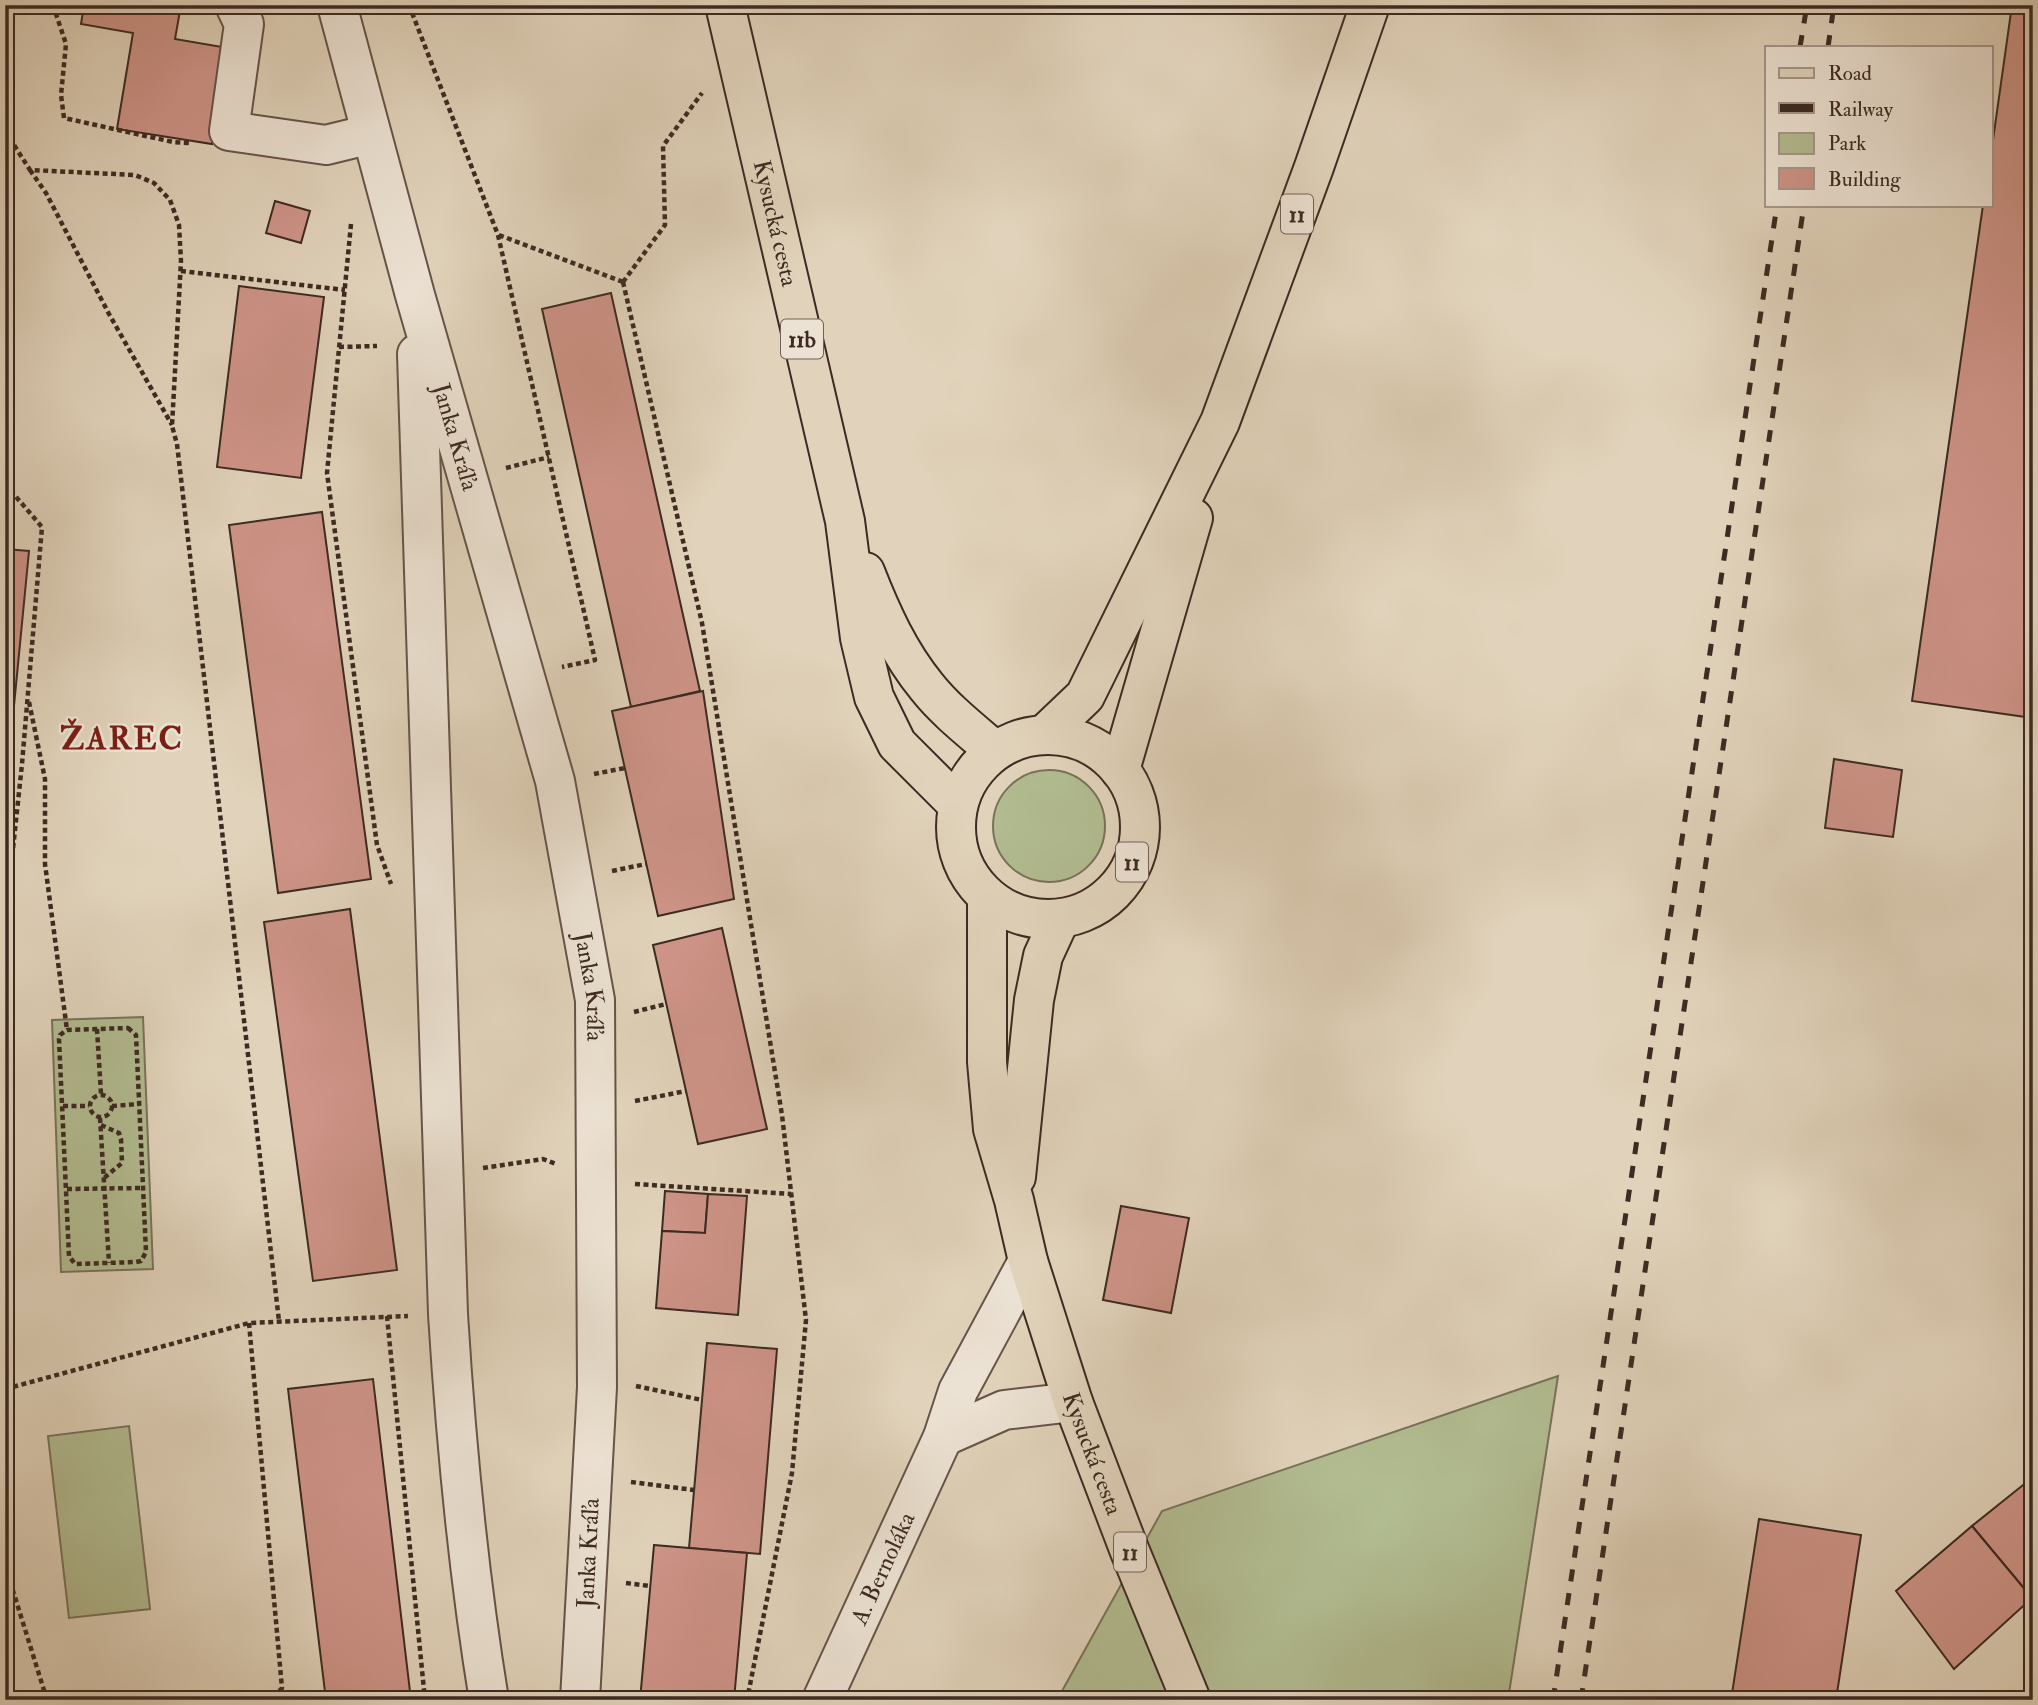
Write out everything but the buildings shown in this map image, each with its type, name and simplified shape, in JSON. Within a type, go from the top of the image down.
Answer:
[{"type":"main road","name":"Kysucká cesta","points":[[725,5],[845,521],[860,638],[874,697],[897,744],[958,806]]},
{"type":"main road","name":"11","points":[[1120,770],[1220,422],[1310,179],[1370,5]]},
{"type":"main road","name":"11","points":[[1045,735],[1085,696],[1220,422]]},
{"type":"main road","name":"Kysucká cesta","points":[[845,521],[886,622],[906,659],[928,689],[995,751]]},
{"type":"main road","name":"11","points":[[1045,735],[1071,738],[1098,750],[1120,770],[1134,794],[1140,821],[1138,849],[1128,875],[1110,896],[1087,912],[1060,919],[1021,916],[987,897],[970,878],[960,855],[955,831],[958,806],[971,775],[995,751],[1018,740],[1045,735]]},
{"type":"main road","name":"Kysucká cesta","points":[[987,897],[987,1062],[993,1129],[1014,1200],[1028,1261],[1073,1402],[1191,1700]]},
{"type":"main road","name":"Kysucká cesta","points":[[1014,1200],[1034,1000],[1043,956],[1060,919]]},
{"type":"street","points":[[235,5],[244,24],[229,131],[326,145],[371,134]]},
{"type":"street","name":"Janka Kráľa","points":[[337,5],[415,295],[555,781],[595,1000],[597,1378],[580,1700]]},
{"type":"street","name":"Janka Kráľa","points":[[415,295],[448,1314],[458,1464],[474,1606],[489,1700]]},
{"type":"street","name":"A. Bernoláka","points":[[822,1700],[943,1437],[958,1391],[1028,1261]]},
{"type":"street","points":[[943,1437],[1004,1410],[1073,1402]]},
{"type":"path","points":[[53,5],[66,44],[61,95],[64,118],[173,142],[202,143]]},
{"type":"path","points":[[409,5],[498,235],[595,660]]},
{"type":"path","points":[[622,282],[665,225],[663,146],[703,92]]},
{"type":"path","points":[[5,131],[46,193],[109,314],[172,426],[177,444],[279,1321]]},
{"type":"path","points":[[30,170],[135,175],[154,183],[170,200],[181,242],[172,426]]},
{"type":"path","points":[[352,214],[327,473],[377,845],[396,896]]},
{"type":"path","points":[[498,235],[622,282]]},
{"type":"path","points":[[181,271],[345,290]]},
{"type":"path","points":[[622,282],[702,623],[782,1115],[806,1320],[792,1473],[747,1700]]},
{"type":"path","points":[[5,485],[42,527],[5,924]]},
{"type":"path","points":[[28,694],[45,779],[45,864],[67,1030]]},
{"type":"path","points":[[128,1028],[136,1035],[144,1256],[136,1262],[75,1264],[71,1260],[59,1039],[67,1030],[97,1029],[128,1028]]},
{"type":"path","points":[[97,1029],[101,1094]]},
{"type":"path","points":[[596,1108],[685,1091]]},
{"type":"path","points":[[101,1094],[108,1097],[112,1106],[108,1115],[100,1118],[92,1114],[89,1106],[92,1099],[101,1094]]},
{"type":"path","points":[[112,1106],[139,1104]]},
{"type":"path","points":[[62,1106],[89,1106]]},
{"type":"path","points":[[100,1118],[109,1263]]},
{"type":"path","points":[[101,1125],[121,1136],[122,1161],[121,1166],[103,1178]]},
{"type":"path","points":[[443,1174],[543,1159],[596,1182],[791,1194]]},
{"type":"path","points":[[67,1189],[142,1188]]},
{"type":"path","points":[[5,1389],[249,1323],[448,1314]]},
{"type":"path","points":[[387,1317],[425,1700]]},
{"type":"path","points":[[249,1323],[282,1688],[271,1700]]},
{"type":"path","points":[[597,1378],[702,1400]]},
{"type":"path","points":[[592,1477],[694,1490]]},
{"type":"path","points":[[5,1565],[47,1700]]},
{"type":"green space","points":[[1049,770],[1070,775],[1088,787],[1100,805],[1105,826],[1100,847],[1088,865],[1070,877],[1049,882],[1028,877],[1010,865],[998,847],[993,826],[998,805],[1010,787],[1028,775]]},
{"type":"green space","points":[[143,1017],[153,1269],[61,1272],[52,1020]]},
{"type":"green space","points":[[1558,1376],[1508,1700],[1057,1700],[1162,1511]]},
{"type":"green space","points":[[129,1426],[150,1609],[69,1618],[48,1436]]},
{"type":"railway","points":[[1800,46],[1807,5]]},
{"type":"railway","points":[[1828,46],[1834,5]]},
{"type":"railway","points":[[1553,1700],[1777,206]]},
{"type":"railway","points":[[1581,1700],[1804,206]]},
{"type":"district","name":"ŽAREC","points":[[122,738]]}]
